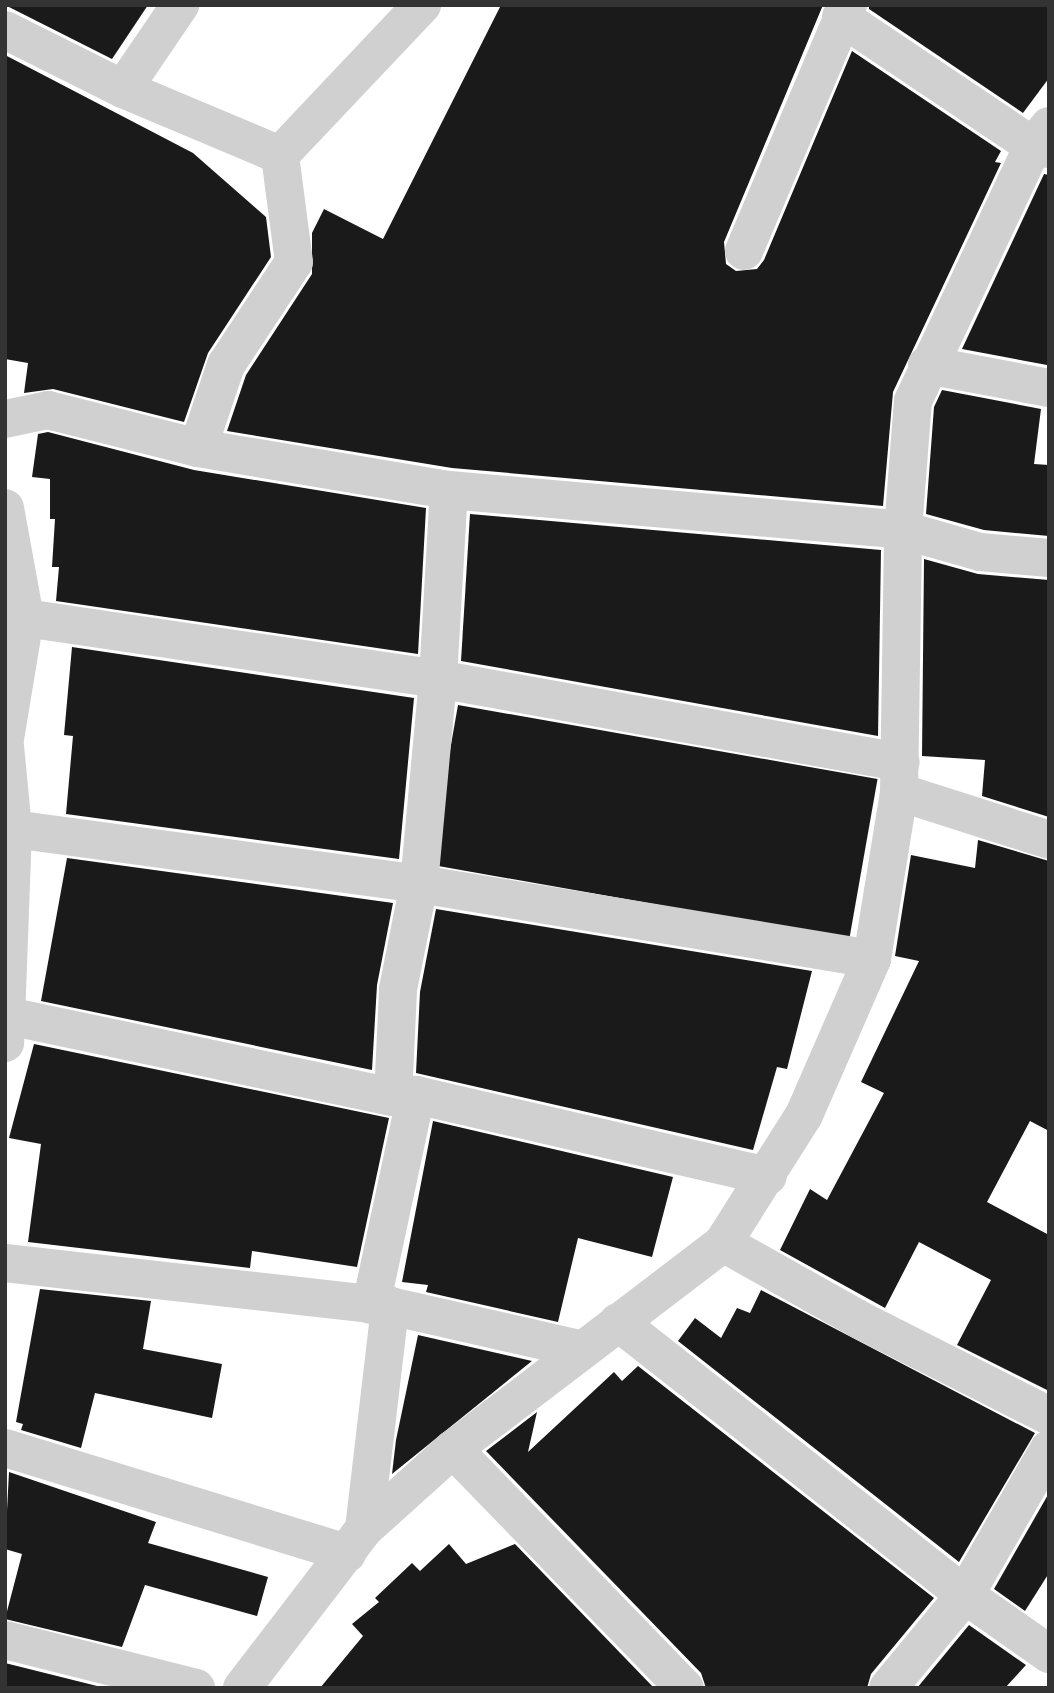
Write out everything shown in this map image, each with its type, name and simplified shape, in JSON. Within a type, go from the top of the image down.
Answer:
[{"type":"street","points":[[123,89],[180,5]]},
{"type":"street","points":[[280,155],[422,5]]},
{"type":"street","points":[[242,1688],[355,1541],[453,1449],[579,1349],[723,1243],[768,1176],[804,1115],[872,959],[900,777],[902,530],[913,401],[927,365],[1044,140],[844,11],[744,251]]},
{"type":"street","points":[[5,30],[123,89],[280,155]]},
{"type":"street","points":[[198,448],[226,365],[294,262],[280,155]]},
{"type":"street","points":[[927,365],[1049,388]]},
{"type":"street","points":[[5,419],[48,410],[198,448],[449,490],[902,530],[980,552],[1049,558]]},
{"type":"street","points":[[355,1541],[404,1096],[398,989],[419,884],[438,679],[449,490]]},
{"type":"street","points":[[5,508],[24,618],[5,740]]},
{"type":"street","points":[[24,618],[438,679],[900,777],[1049,840]]},
{"type":"street","points":[[5,746],[9,837],[7,1029],[404,1096],[768,1176]]},
{"type":"street","points":[[9,837],[419,884],[872,959]]},
{"type":"street","points":[[723,1243],[860,1320],[1049,1416]]},
{"type":"street","points":[[5,1263],[380,1305],[579,1349]]},
{"type":"street","points":[[618,1322],[965,1595],[1049,1654]]},
{"type":"street","points":[[5,1448],[355,1541]]},
{"type":"street","points":[[453,1449],[685,1688]]},
{"type":"street","points":[[888,1688],[965,1595],[1049,1449]]},
{"type":"street","points":[[5,1640],[196,1688]]},
{"type":"building","points":[[5,5],[148,5],[112,59]]},
{"type":"building","points":[[501,5],[823,5],[724,242],[726,264],[736,271],[757,269],[764,260],[852,51],[1001,151],[995,162],[1001,163],[893,392],[883,506],[452,468],[227,431],[246,375],[312,274],[312,233],[324,209],[383,239]]},
{"type":"building","points":[[869,5],[1049,5],[1049,78],[1023,113],[869,9]]},
{"type":"building","points":[[5,55],[193,153],[266,217],[271,257],[208,353],[184,422],[53,389],[24,393],[28,363],[5,359]]},
{"type":"building","points":[[1044,174],[1049,175],[1047,365],[962,349]]},
{"type":"building","points":[[942,390],[1041,409],[1034,464],[1049,465],[1049,536],[984,530],[926,514],[934,407]]},
{"type":"building","points":[[48,432],[194,470],[426,508],[418,654],[56,601],[59,567],[52,567],[55,519],[50,519],[50,479],[32,477],[38,434]]},
{"type":"building","points":[[470,514],[881,550],[878,736],[461,661]]},
{"type":"building","points":[[924,559],[978,574],[1049,580],[1049,817],[982,796],[985,760],[922,756]]},
{"type":"building","points":[[72,647],[414,698],[399,859],[66,814],[73,736],[64,735]]},
{"type":"building","points":[[458,705],[878,779],[849,939],[430,865]]},
{"type":"building","points":[[978,840],[1049,861],[1049,1131],[1030,1121],[987,1202],[1049,1235],[1049,1391],[957,1345],[991,1280],[919,1242],[885,1308],[780,1250],[810,1189],[827,1200],[884,1093],[861,1082],[919,961],[895,956],[911,855],[975,868]]},
{"type":"building","points":[[67,858],[393,903],[377,985],[372,1070],[41,1001]]},
{"type":"building","points":[[436,909],[812,971],[787,1069],[777,1067],[753,1150],[416,1073],[420,992]]},
{"type":"building","points":[[34,1044],[389,1118],[357,1267],[252,1251],[250,1268],[28,1242],[41,1144],[9,1138]]},
{"type":"building","points":[[433,1121],[673,1177],[652,1257],[578,1238],[558,1322],[426,1292],[428,1285],[402,1282]]},
{"type":"building","points":[[40,1289],[151,1301],[143,1349],[222,1364],[212,1418],[95,1393],[81,1448],[21,1430],[23,1424],[16,1422]]},
{"type":"building","points":[[761,1290],[1035,1433],[959,1562],[678,1341],[695,1318],[721,1338],[737,1308],[750,1313]]},
{"type":"building","points":[[418,1335],[532,1361],[392,1474],[396,1440]]},
{"type":"building","points":[[638,1366],[934,1598],[871,1674],[867,1688],[706,1688],[701,1673],[486,1451],[537,1412],[528,1452],[614,1372],[622,1381]]},
{"type":"building","points":[[9,1472],[156,1522],[148,1543],[268,1577],[257,1616],[145,1585],[122,1647],[5,1619],[22,1554],[5,1549]]},
{"type":"building","points":[[1049,1493],[1049,1573],[1025,1611],[994,1589]]},
{"type":"building","points":[[449,1544],[466,1564],[515,1544],[654,1688],[320,1688],[363,1636],[352,1624],[379,1602],[375,1598],[412,1563],[420,1571]]},
{"type":"building","points":[[969,1625],[1026,1665],[1005,1688],[917,1688]]},
{"type":"building","points":[[5,1663],[105,1688],[5,1688]]}]
